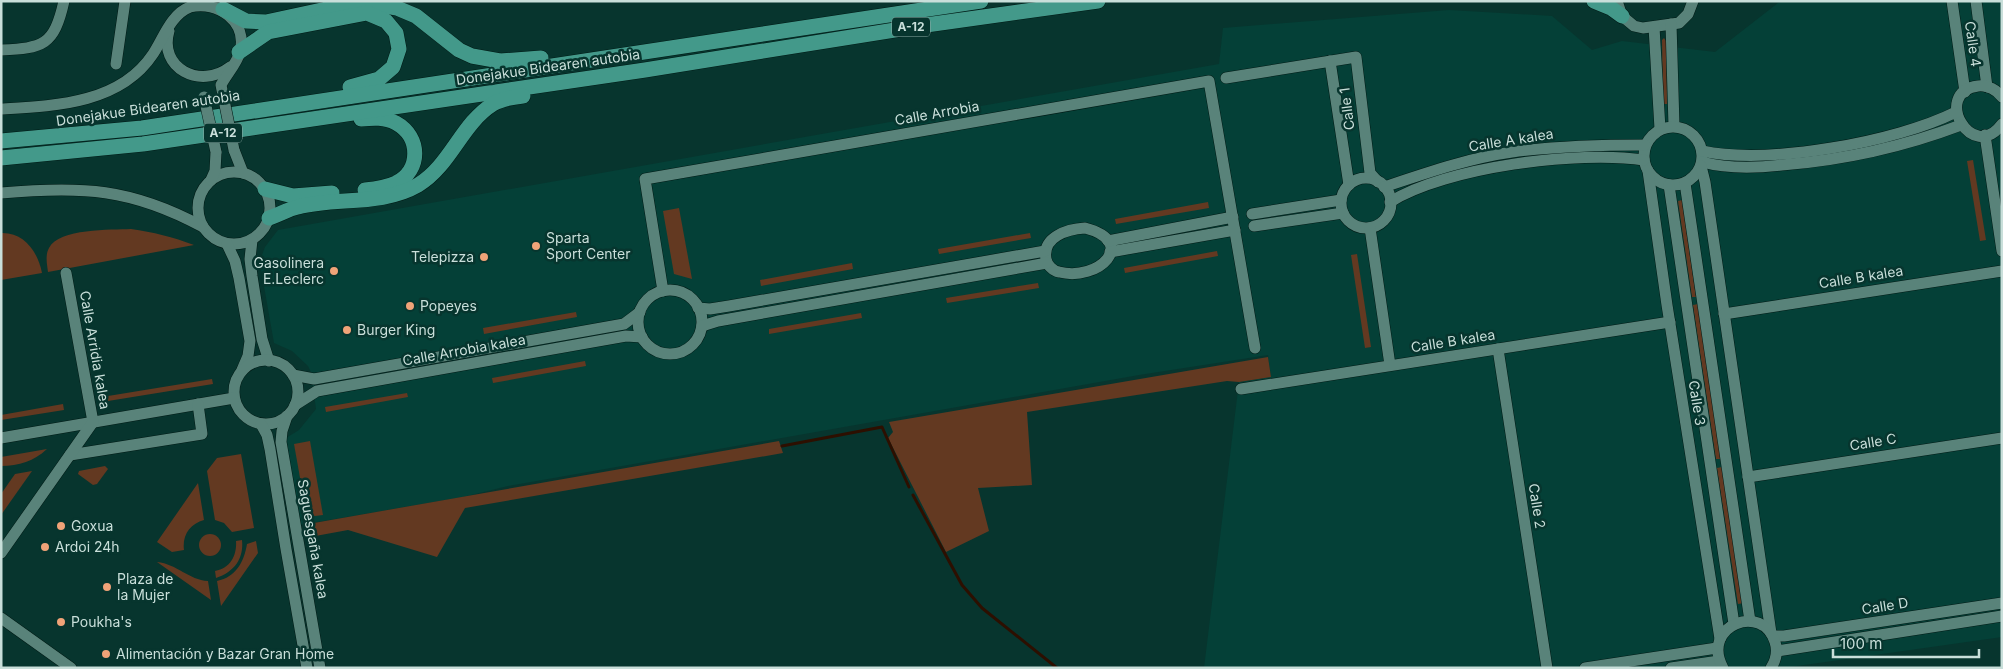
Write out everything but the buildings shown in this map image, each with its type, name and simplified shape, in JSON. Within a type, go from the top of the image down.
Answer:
[{"type":"highway","name":"Donejakue Bidearen autobia","points":[[1,141],[142,128],[981,1]]},
{"type":"highway","name":"Donejakue Bidearen autobia","points":[[1,158],[143,144],[263,127],[445,98],[645,70],[926,25],[1098,1]]},
{"type":"highway","points":[[1594,1],[1611,8],[1622,16]]},
{"type":"highway","points":[[223,9],[246,21],[266,22],[350,4],[373,4],[396,8],[416,16],[444,39],[472,56],[500,61],[580,53],[622,55]]},
{"type":"highway","points":[[240,52],[268,32],[367,13],[386,21],[396,33],[399,49],[393,67],[379,79],[365,84],[326,91],[287,105]]},
{"type":"highway","points":[[269,218],[298,207],[389,196],[404,192],[424,181],[443,164],[463,133],[494,104],[515,97],[625,77],[645,70]]},
{"type":"highway","points":[[263,127],[302,129],[345,120],[378,118],[396,123],[407,132],[414,144],[416,154],[411,170],[396,183],[374,189],[292,196],[265,189]]},
{"type":"street","points":[[1,50],[26,49],[44,44],[55,29],[64,1]]},
{"type":"street","points":[[116,64],[125,1]]},
{"type":"street","points":[[1617,1],[1622,16],[1634,26],[1643,28],[1679,23],[1688,14],[1693,1]]},
{"type":"street","name":"Calle 4","points":[[1952,1],[1965,92]]},
{"type":"street","name":"Calle 4","points":[[1976,1],[1988,87]]},
{"type":"street","points":[[1,109],[84,100],[102,94],[132,77],[142,68],[152,56],[178,15],[188,8],[199,4],[212,5],[223,9],[233,17],[239,28],[240,52],[221,85],[234,150],[243,173]]},
{"type":"street","points":[[1671,24],[1674,126]]},
{"type":"street","points":[[171,25],[168,36],[168,48],[172,59],[179,68],[200,78],[212,77],[222,73],[231,66]]},
{"type":"street","points":[[1654,27],[1660,129]]},
{"type":"street","name":"Calle 1","points":[[1226,78],[1356,57],[1370,173],[1381,184]]},
{"type":"street","name":"Calle 1","points":[[1330,61],[1349,184]]},
{"type":"street","points":[[200,78],[216,152],[211,180]]},
{"type":"street","name":"Calle Arrobia","points":[[663,291],[645,179],[1209,81],[1255,348]]},
{"type":"street","points":[[2001,95],[1988,87],[1972,88],[1960,97],[1956,112],[1961,125],[1972,134],[1985,135],[1992,133],[2002,124]]},
{"type":"street","points":[[1702,160],[1807,151],[1871,140],[1940,120],[1956,112]]},
{"type":"street","points":[[1702,160],[1718,166],[1768,166],[1811,163],[1855,156],[1893,147],[1961,125]]},
{"type":"street","points":[[1702,160],[1697,173],[1685,183],[1669,185],[1654,178],[1646,166],[1645,145],[1654,133],[1660,129],[1674,126],[1690,132],[1697,138],[1702,160],[1772,634],[1777,651],[1771,668]]},
{"type":"street","points":[[1985,135],[2002,251]]},
{"type":"street","name":"Calle A kalea","points":[[1381,184],[1455,164],[1511,152],[1584,145],[1645,145]]},
{"type":"street","name":"Calle A kalea","points":[[1390,202],[1405,193],[1428,185],[1513,164],[1572,158],[1624,157],[1646,166]]},
{"type":"street","name":"Calle 3","points":[[1646,166],[1721,664]]},
{"type":"street","points":[[243,173],[259,182],[265,189],[270,203],[269,218],[260,234],[252,240],[244,243],[227,244],[213,238],[203,227],[199,218],[198,202],[204,188],[211,180],[221,174],[243,173]]},
{"type":"street","points":[[1363,179],[1381,184],[1390,202],[1387,216],[1376,226],[1370,228],[1354,225],[1347,220],[1343,213],[1341,200],[1342,194],[1349,184],[1363,179]]},
{"type":"street","name":"Calle 3","points":[[1685,183],[1750,621]]},
{"type":"street","name":"Calle 3","points":[[1669,185],[1734,624]]},
{"type":"street","points":[[1,193],[46,189],[92,190],[116,194],[141,199],[203,227]]},
{"type":"street","points":[[1341,200],[1253,220],[1343,213]]},
{"type":"street","points":[[1109,246],[1233,217]]},
{"type":"street","points":[[1085,228],[1100,232],[1109,246],[1108,258],[1099,268],[1080,274],[1056,272],[1047,263],[1045,251],[1049,242],[1057,236],[1075,229],[1085,228]]},
{"type":"street","points":[[1370,228],[1390,365]]},
{"type":"street","points":[[1109,246],[1235,230]]},
{"type":"street","points":[[252,240],[250,259],[252,276],[262,338],[269,361]]},
{"type":"street","points":[[227,244],[235,261],[250,341],[248,356],[236,380],[234,398],[243,415],[252,421],[261,424],[276,422],[287,416],[295,405],[297,387],[293,376],[281,364],[269,361],[257,361],[242,370]]},
{"type":"street","points":[[698,308],[710,309],[729,306],[1045,251]]},
{"type":"street","points":[[702,326],[718,321],[1047,263]]},
{"type":"street","name":"Calle B kalea","points":[[1724,314],[2002,271]]},
{"type":"street","name":"Calle Arridia kalea","points":[[1,553],[92,422],[66,273]]},
{"type":"street","points":[[674,290],[684,293],[692,299],[698,308],[702,317],[702,326],[698,337],[692,345],[683,351],[673,354],[655,350],[642,337],[638,320],[640,312],[645,302],[653,295],[663,291],[674,290]]},
{"type":"street","name":"Calle Arrobia kalea","points":[[293,376],[314,379],[624,324],[640,312]]},
{"type":"street","name":"Calle B kalea","points":[[1241,389],[1670,322]]},
{"type":"street","name":"Calle Arrobia kalea","points":[[295,405],[317,391],[626,336],[642,337]]},
{"type":"street","name":"Calle 2","points":[[1498,349],[1547,668]]},
{"type":"street","points":[[1,438],[234,398]]},
{"type":"street","points":[[70,455],[202,434],[198,404]]},
{"type":"street","name":"Saguesgaña kalea","points":[[287,416],[281,442],[320,668]]},
{"type":"street","name":"Saguesgaña kalea","points":[[261,424],[267,435],[270,449],[307,668]]},
{"type":"street","name":"Calle C","points":[[1748,477],[2002,438]]},
{"type":"street","name":"Calle D","points":[[1772,634],[1784,636],[2002,603]]},
{"type":"street","name":"Calle D","points":[[1777,651],[2002,616]]},
{"type":"street","points":[[1,618],[66,666]]},
{"type":"street","points":[[1585,668],[1718,643],[1728,627],[1750,621],[1765,627],[1772,634]]},
{"type":"street","points":[[1671,668],[1721,664]]},
{"type":"shaded area","points":[[1783,1],[2002,1],[2002,637],[1783,668],[1204,668],[1239,382],[1271,377],[1268,355],[1139,375],[508,486],[463,497],[300,525],[286,438],[299,430],[316,409],[311,372],[308,366],[292,351],[274,343],[261,269],[262,255],[265,247],[278,230],[1219,64],[1223,28],[1449,10],[1552,16],[1592,50],[1622,41],[1715,52]]},
{"type":"shaded area","points":[[1664,38],[1666,41],[1667,104],[1663,104],[1662,40]]},
{"type":"shaded area","points":[[1973,160],[1986,240],[1980,241],[1967,161]]},
{"type":"shaded area","points":[[1682,200],[1696,297],[1692,297],[1678,201]]},
{"type":"shaded area","points":[[1208,202],[1209,208],[1116,224],[1115,219]]},
{"type":"shaded area","points":[[679,208],[692,279],[674,274],[663,211]]},
{"type":"shaded area","points":[[131,229],[163,235],[194,245],[48,272],[47,254],[55,241],[74,233],[86,231]]},
{"type":"shaded area","points":[[1,233],[17,236],[29,245],[37,258],[42,273],[1,280]]},
{"type":"shaded area","points":[[1030,233],[1031,238],[939,254],[938,249]]},
{"type":"shaded area","points":[[1217,251],[1218,256],[1125,273],[1124,268]]},
{"type":"shaded area","points":[[1357,254],[1371,347],[1365,348],[1351,255]]},
{"type":"shaded area","points":[[852,263],[853,269],[761,286],[760,280]]},
{"type":"shaded area","points":[[1038,283],[1039,288],[947,303],[946,298]]},
{"type":"shaded area","points":[[1698,304],[1721,459],[1716,459],[1693,305]]},
{"type":"shaded area","points":[[576,312],[577,317],[484,334],[483,328]]},
{"type":"shaded area","points":[[861,313],[862,318],[769,334],[769,329]]},
{"type":"shaded area","points":[[1268,357],[1271,377],[1239,382],[1227,381],[1027,412],[1032,485],[978,488],[989,531],[946,552],[888,438],[893,432],[889,422]]},
{"type":"shaded area","points":[[585,361],[586,366],[493,383],[492,378]]},
{"type":"shaded area","points":[[212,379],[213,384],[108,401],[108,396]]},
{"type":"shaded area","points":[[407,393],[408,397],[326,412],[325,407]]},
{"type":"shaded area","points":[[63,404],[64,410],[1,420],[1,415]]},
{"type":"shaded area","points":[[310,441],[323,515],[307,517],[294,444]]},
{"type":"shaded area","points":[[779,441],[783,453],[465,508],[437,557],[348,530],[310,537],[308,524]]},
{"type":"shaded area","points":[[47,449],[37,457],[26,462],[1,466],[1,457]]},
{"type":"shaded area","points":[[241,454],[254,528],[232,532],[224,523],[215,520],[207,471],[217,458]]},
{"type":"shaded area","points":[[105,466],[108,469],[97,484],[93,485],[78,474],[79,471]]},
{"type":"shaded area","points":[[1722,467],[1744,603],[1738,604],[1717,468]]},
{"type":"shaded area","points":[[32,471],[1,515],[1,494],[15,474]]},
{"type":"shaded area","points":[[198,483],[204,520],[195,524],[188,531],[184,540],[184,550],[172,552],[157,542]]},
{"type":"shaded area","points":[[210,534],[220,541],[221,545],[214,555],[210,556],[200,549],[199,545],[206,535]]},
{"type":"shaded area","points":[[242,540],[241,553],[236,564],[228,572],[216,578],[215,571],[225,567],[232,560],[236,541]]},
{"type":"shaded area","points":[[256,541],[258,553],[221,606],[217,581],[229,576],[238,568],[244,557],[247,544]]},
{"type":"shaded area","points":[[157,562],[164,563],[195,578],[208,581],[211,600]]},
{"type":"waterway","points":[[782,446],[882,427],[909,487]]},
{"type":"waterway","points":[[913,495],[962,585],[982,608],[1057,668]]},
{"type":"place","name":"Sparta Sport Center","points":[[536,246]]},
{"type":"place","name":"Telepizza","points":[[484,257]]},
{"type":"place","name":"Gasolinera E.Leclerc","points":[[334,271]]},
{"type":"place","name":"Popeyes","points":[[410,306]]},
{"type":"place","name":"Burger King","points":[[347,330]]},
{"type":"place","name":"Goxua","points":[[61,526]]},
{"type":"place","name":"Ardoi 24h","points":[[45,547]]},
{"type":"place","name":"Plaza de la Mujer","points":[[107,587]]},
{"type":"place","name":"Poukha's","points":[[61,622]]},
{"type":"place","name":"Alimentación y Bazar Gran Home","points":[[106,654]]}]
